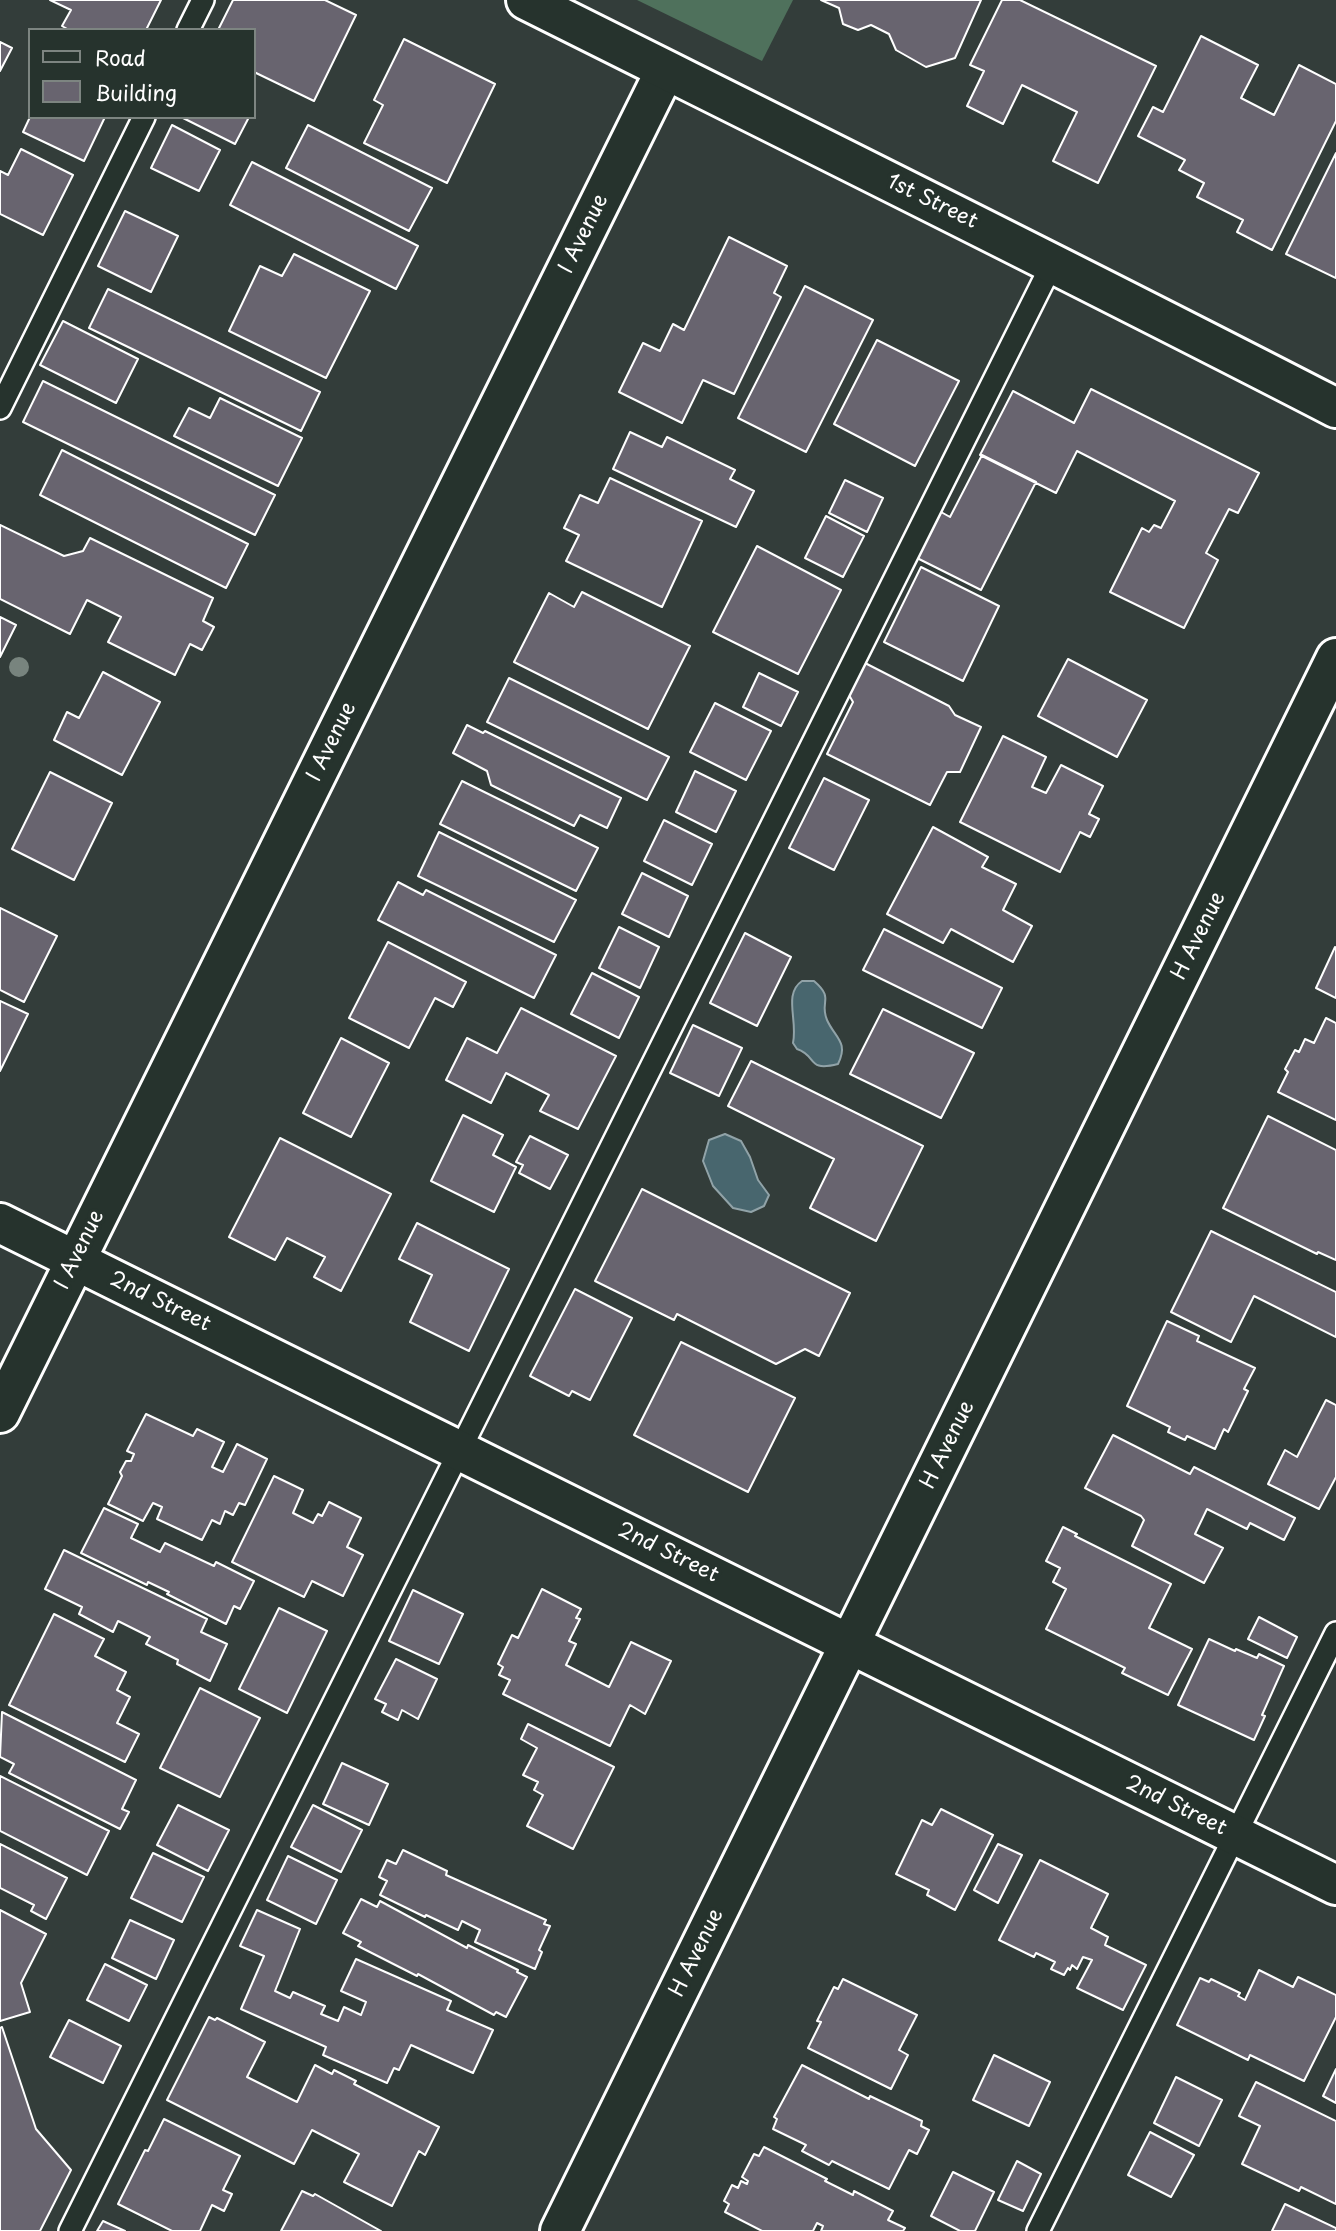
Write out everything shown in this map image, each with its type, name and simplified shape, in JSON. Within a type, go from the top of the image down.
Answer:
[{"type":"street","name":"1st Street","points":[[526,0],[1054,262],[1336,408]]},
{"type":"street","name":"I Avenue","points":[[0,1413],[665,71]]},
{"type":"street","name":"H Avenue","points":[[560,2231],[1336,658]]},
{"type":"street","name":"2nd Street","points":[[0,1223],[1336,1885]]},
{"type":"lane","points":[[189,28],[203,0]]},
{"type":"lane","points":[[0,408],[143,119]]},
{"type":"lane","points":[[70,2231],[1054,262]]},
{"type":"lane","points":[[1038,2231],[1336,1633]]},
{"type":"green space","points":[[637,0],[793,0],[762,61]]},
{"type":"water","points":[[802,981],[814,981],[824,992],[825,1014],[840,1040],[842,1050],[838,1064],[817,1065],[793,1043],[793,993]]},
{"type":"water","points":[[725,1134],[741,1141],[758,1180],[769,1195],[764,1206],[751,1212],[733,1208],[713,1186],[703,1161],[709,1140]]},
{"type":"building","points":[[50,0],[161,0],[147,28],[66,28],[62,26],[71,10]]},
{"type":"building","points":[[233,0],[325,0],[356,15],[314,101],[256,73],[256,28],[219,28]]},
{"type":"building","points":[[821,0],[981,0],[955,58],[926,67],[896,50],[889,34],[871,25],[858,30],[843,24],[839,8]]},
{"type":"building","points":[[1002,0],[1020,0],[1156,66],[1098,183],[1053,161],[1077,112],[1022,85],[1003,124],[967,106],[984,71],[970,65]]},
{"type":"building","points":[[1201,36],[1258,65],[1241,98],[1274,115],[1299,65],[1336,84],[1336,121],[1272,250],[1237,232],[1243,220],[1197,197],[1204,183],[1179,170],[1185,160],[1138,136],[1153,107],[1163,112]]},
{"type":"building","points":[[404,39],[495,84],[447,183],[364,143],[383,105],[374,100]]},
{"type":"building","points":[[0,42],[12,48],[0,71]]},
{"type":"building","points":[[29,119],[104,119],[84,161],[23,132]]},
{"type":"building","points":[[185,119],[248,119],[235,144]]},
{"type":"building","points":[[172,125],[220,150],[199,191],[151,168]]},
{"type":"building","points":[[308,125],[432,188],[409,231],[286,168]]},
{"type":"building","points":[[21,149],[73,175],[43,235],[0,214],[0,171],[8,175]]},
{"type":"building","points":[[1336,153],[1336,278],[1286,254]]},
{"type":"building","points":[[252,162],[418,246],[396,289],[230,205]]},
{"type":"building","points":[[125,211],[178,236],[151,292],[98,266]]},
{"type":"building","points":[[729,237],[787,266],[774,293],[781,297],[734,394],[703,380],[682,423],[619,392],[643,343],[660,351],[673,324],[684,330]]},
{"type":"building","points":[[294,254],[370,291],[326,378],[229,331],[260,266],[282,276]]},
{"type":"building","points":[[805,286],[873,320],[806,452],[738,418]]},
{"type":"building","points":[[108,289],[320,392],[301,431],[89,328]]},
{"type":"building","points":[[63,321],[138,359],[116,403],[40,365]]},
{"type":"building","points":[[877,340],[959,381],[915,466],[834,424]]},
{"type":"building","points":[[43,381],[275,495],[255,535],[23,422]]},
{"type":"building","points":[[1091,389],[1259,473],[1238,513],[1229,509],[1206,553],[1218,560],[1184,628],[1110,592],[1142,528],[1149,532],[1154,525],[1161,528],[1175,501],[1077,451],[1056,493],[980,455],[1013,391],[1074,423]]},
{"type":"building","points":[[220,398],[302,438],[278,486],[174,436],[189,408],[210,418]]},
{"type":"building","points":[[630,432],[662,447],[667,437],[735,470],[730,479],[754,491],[736,527],[613,469]]},
{"type":"building","points":[[62,450],[248,544],[226,588],[40,495]]},
{"type":"building","points":[[982,455],[1036,482],[981,590],[917,558],[941,512],[950,517]]},
{"type":"building","points":[[610,478],[702,521],[662,607],[566,561],[579,535],[564,528],[580,495],[598,503]]},
{"type":"building","points":[[845,480],[883,498],[867,532],[829,513]]},
{"type":"building","points":[[826,516],[864,536],[843,577],[805,558]]},
{"type":"building","points":[[0,525],[64,556],[83,551],[90,538],[213,598],[203,621],[214,627],[202,650],[190,644],[175,675],[108,642],[121,617],[87,600],[70,634],[0,599]]},
{"type":"building","points":[[757,546],[841,590],[798,674],[713,632]]},
{"type":"building","points":[[921,567],[999,606],[963,681],[884,642]]},
{"type":"building","points":[[582,592],[690,646],[648,729],[514,662],[549,593],[574,607]]},
{"type":"building","points":[[0,617],[16,625],[0,657]]},
{"type":"building","points":[[1068,659],[1147,700],[1117,757],[1038,716]]},
{"type":"building","points":[[865,663],[949,706],[955,715],[981,727],[960,772],[947,772],[930,805],[827,754],[853,702],[849,695]]},
{"type":"building","points":[[103,672],[160,702],[122,775],[54,740],[67,712],[79,718]]},
{"type":"building","points":[[759,673],[798,692],[781,726],[743,707]]},
{"type":"building","points":[[509,678],[669,757],[647,800],[487,722]]},
{"type":"building","points":[[715,703],[771,731],[746,780],[690,752]]},
{"type":"building","points":[[467,725],[483,733],[485,731],[621,798],[607,828],[580,815],[574,826],[491,785],[487,771],[453,753]]},
{"type":"building","points":[[1003,736],[1046,757],[1032,787],[1046,793],[1061,765],[1103,786],[1089,814],[1099,819],[1090,837],[1080,832],[1060,872],[960,822]]},
{"type":"building","points":[[695,771],[736,791],[716,832],[676,812]]},
{"type":"building","points":[[50,772],[112,803],[74,880],[12,849]]},
{"type":"building","points":[[824,778],[869,800],[834,870],[789,848]]},
{"type":"building","points":[[462,781],[598,848],[576,891],[440,824]]},
{"type":"building","points":[[664,820],[712,844],[692,885],[644,861]]},
{"type":"building","points":[[933,827],[988,857],[982,867],[1016,884],[1003,910],[1032,926],[1013,962],[951,929],[943,943],[887,914]]},
{"type":"building","points":[[439,832],[576,900],[554,942],[418,876]]},
{"type":"building","points":[[642,873],[688,896],[669,937],[622,914]]},
{"type":"building","points":[[398,882],[423,895],[426,890],[556,955],[534,998],[378,920]]},
{"type":"building","points":[[0,908],[57,936],[24,1002],[0,990]]},
{"type":"building","points":[[619,927],[659,947],[640,988],[599,968]]},
{"type":"building","points":[[884,929],[1002,988],[982,1028],[863,970]]},
{"type":"building","points":[[745,933],[791,957],[757,1026],[710,1003]]},
{"type":"building","points":[[388,942],[466,982],[453,1007],[435,998],[409,1048],[349,1018]]},
{"type":"building","points":[[1336,948],[1336,998],[1316,988]]},
{"type":"building","points":[[592,973],[639,997],[619,1038],[571,1014]]},
{"type":"building","points":[[0,1001],[28,1014],[0,1071]]},
{"type":"building","points":[[521,1008],[616,1056],[578,1129],[540,1111],[549,1095],[506,1073],[491,1103],[446,1080],[467,1038],[497,1053]]},
{"type":"building","points":[[883,1009],[974,1053],[941,1118],[850,1074]]},
{"type":"building","points":[[1326,1018],[1336,1023],[1336,1120],[1278,1092],[1288,1072],[1285,1069],[1295,1050],[1299,1052],[1305,1039],[1314,1043]]},
{"type":"building","points":[[693,1025],[742,1048],[719,1096],[670,1073]]},
{"type":"building","points":[[341,1038],[389,1063],[351,1137],[303,1113]]},
{"type":"building","points":[[751,1061],[923,1146],[876,1241],[810,1208],[834,1159],[728,1106]]},
{"type":"building","points":[[463,1115],[503,1135],[493,1155],[516,1167],[494,1212],[431,1181]]},
{"type":"building","points":[[1268,1116],[1336,1150],[1336,1260],[1318,1252],[1317,1254],[1223,1208]]},
{"type":"building","points":[[530,1136],[568,1155],[550,1189],[519,1173],[523,1165],[516,1162]]},
{"type":"building","points":[[280,1138],[391,1194],[341,1291],[314,1277],[325,1257],[287,1238],[275,1260],[229,1237]]},
{"type":"building","points":[[642,1189],[850,1293],[819,1356],[805,1349],[776,1364],[677,1314],[674,1320],[595,1281]]},
{"type":"building","points":[[417,1223],[509,1269],[469,1351],[410,1322],[432,1275],[399,1259]]},
{"type":"building","points":[[1211,1231],[1336,1292],[1336,1337],[1254,1296],[1231,1342],[1171,1312]]},
{"type":"building","points":[[575,1289],[632,1318],[590,1400],[572,1391],[569,1396],[530,1376]]},
{"type":"building","points":[[1167,1321],[1199,1336],[1197,1341],[1255,1368],[1244,1389],[1248,1391],[1228,1432],[1224,1429],[1215,1449],[1187,1436],[1185,1440],[1168,1432],[1170,1427],[1127,1406]]},
{"type":"building","points":[[681,1342],[795,1398],[748,1492],[634,1435]]},
{"type":"building","points":[[1326,1400],[1336,1405],[1336,1477],[1319,1509],[1268,1484],[1285,1450],[1297,1457]]},
{"type":"building","points":[[146,1414],[193,1436],[197,1429],[224,1442],[212,1467],[223,1472],[237,1444],[267,1459],[245,1505],[239,1503],[233,1515],[225,1511],[220,1524],[212,1520],[202,1540],[157,1519],[162,1507],[153,1503],[143,1521],[108,1504],[122,1476],[120,1472],[134,1454],[127,1451]]},
{"type":"building","points":[[1113,1435],[1190,1474],[1194,1467],[1295,1518],[1284,1540],[1250,1523],[1247,1529],[1207,1509],[1195,1534],[1223,1548],[1204,1583],[1132,1546],[1144,1520],[1141,1516],[1085,1488]]},
{"type":"building","points":[[274,1476],[303,1490],[293,1513],[313,1523],[318,1514],[322,1516],[329,1502],[361,1518],[347,1547],[363,1555],[343,1596],[312,1581],[304,1597],[232,1562]]},
{"type":"building","points":[[104,1508],[138,1524],[131,1538],[160,1552],[165,1543],[214,1566],[216,1562],[254,1581],[240,1609],[234,1606],[226,1624],[167,1594],[169,1592],[148,1582],[147,1585],[81,1553]]},
{"type":"building","points":[[1063,1527],[1077,1534],[1075,1536],[1171,1584],[1149,1628],[1192,1649],[1168,1695],[1122,1673],[1125,1668],[1046,1629],[1066,1589],[1053,1582],[1060,1568],[1046,1561]]},
{"type":"building","points":[[64,1550],[207,1619],[201,1632],[227,1644],[210,1681],[177,1664],[178,1660],[146,1644],[150,1637],[118,1621],[113,1632],[79,1614],[82,1607],[45,1589]]},
{"type":"building","points":[[542,1589],[581,1609],[576,1618],[580,1619],[569,1641],[576,1644],[566,1665],[609,1687],[631,1642],[671,1661],[645,1714],[630,1705],[610,1746],[503,1694],[510,1680],[499,1675],[503,1667],[498,1664],[512,1635],[518,1638]]},
{"type":"building","points":[[413,1590],[463,1614],[439,1664],[389,1641]]},
{"type":"building","points":[[279,1608],[327,1631],[287,1713],[239,1689]]},
{"type":"building","points":[[54,1614],[104,1639],[95,1656],[126,1672],[117,1690],[130,1697],[117,1723],[139,1734],[125,1762],[9,1705]]},
{"type":"building","points":[[1259,1617],[1297,1637],[1287,1658],[1248,1639]]},
{"type":"building","points":[[1209,1639],[1257,1658],[1259,1654],[1284,1666],[1254,1740],[1178,1705]]},
{"type":"building","points":[[396,1659],[437,1679],[418,1719],[402,1710],[398,1720],[382,1712],[386,1704],[375,1699]]},
{"type":"building","points":[[200,1688],[260,1718],[220,1797],[160,1768]]},
{"type":"building","points":[[2,1712],[136,1780],[122,1809],[129,1812],[120,1829],[9,1773],[14,1764],[0,1757]]},
{"type":"building","points":[[528,1724],[614,1767],[573,1849],[527,1826],[543,1795],[534,1790],[538,1782],[523,1775],[537,1748],[521,1739]]},
{"type":"building","points":[[342,1763],[388,1784],[369,1825],[323,1804]]},
{"type":"building","points":[[0,1776],[109,1831],[87,1875],[0,1831]]},
{"type":"building","points":[[178,1805],[229,1830],[208,1871],[157,1845]]},
{"type":"building","points":[[313,1805],[362,1830],[341,1872],[291,1847]]},
{"type":"building","points":[[941,1809],[993,1835],[955,1910],[927,1895],[929,1890],[896,1874],[922,1820],[932,1825]]},
{"type":"building","points":[[0,1844],[67,1878],[46,1919],[31,1911],[34,1905],[0,1888]]},
{"type":"building","points":[[998,1844],[1022,1855],[998,1903],[974,1890]]},
{"type":"building","points":[[403,1850],[447,1871],[446,1875],[546,1920],[544,1924],[550,1926],[539,1950],[542,1952],[535,1969],[475,1942],[480,1930],[462,1921],[458,1930],[380,1895],[387,1881],[379,1877],[387,1860],[396,1864]]},
{"type":"building","points":[[153,1853],[204,1877],[182,1922],[131,1898]]},
{"type":"building","points":[[288,1856],[337,1880],[316,1924],[267,1900]]},
{"type":"building","points":[[1040,1860],[1108,1894],[1091,1928],[1108,1937],[1105,1945],[1146,1965],[1123,2010],[1077,1988],[1092,1960],[1083,1957],[1077,1969],[1072,1965],[1064,1975],[1051,1969],[1055,1962],[1036,1953],[1034,1957],[999,1940]]},
{"type":"building","points":[[361,1899],[377,1907],[380,1901],[527,1977],[506,2017],[496,2012],[494,2015],[418,1974],[417,1976],[358,1946],[361,1942],[343,1933]]},
{"type":"building","points":[[0,1910],[46,1934],[21,1983],[30,2012],[0,2021]]},
{"type":"building","points":[[257,1910],[300,1929],[275,1991],[290,1998],[293,1992],[325,2006],[321,2014],[338,2021],[344,2007],[361,2015],[366,2002],[341,1991],[356,1959],[451,2001],[447,2010],[493,2030],[473,2073],[411,2045],[399,2070],[394,2068],[387,2083],[323,2055],[326,2047],[241,2009],[264,1956],[240,1946]]},
{"type":"building","points":[[130,1920],[174,1940],[156,1979],[112,1958]]},
{"type":"building","points":[[105,1964],[147,1985],[129,2021],[87,2000]]},
{"type":"building","points":[[1259,1970],[1293,1987],[1298,1977],[1336,1995],[1336,2017],[1304,2081],[1250,2055],[1248,2060],[1177,2025],[1200,1978],[1209,1982],[1211,1979],[1240,1993],[1238,1996],[1245,2000]]},
{"type":"building","points":[[843,1979],[917,2015],[899,2050],[908,2055],[891,2089],[808,2048],[821,2022],[817,2021],[834,1987],[838,1989]]},
{"type":"building","points":[[209,2017],[215,2020],[217,2018],[265,2042],[247,2077],[297,2102],[315,2065],[332,2074],[334,2070],[356,2081],[354,2084],[439,2127],[425,2155],[419,2151],[392,2206],[344,2182],[359,2154],[312,2130],[294,2164],[167,2100]]},
{"type":"building","points":[[69,2020],[121,2046],[103,2083],[50,2057]]},
{"type":"building","points":[[2,2027],[36,2129],[71,2170],[40,2231],[0,2231]]},
{"type":"building","points":[[994,2055],[1050,2082],[1029,2126],[973,2100]]},
{"type":"building","points":[[802,2065],[869,2099],[870,2096],[922,2121],[921,2126],[929,2130],[917,2154],[909,2150],[889,2189],[832,2161],[829,2165],[802,2151],[806,2145],[773,2129],[777,2119],[774,2117]]},
{"type":"building","points":[[1336,2069],[1336,2103],[1323,2096]]},
{"type":"building","points":[[1176,2077],[1222,2100],[1199,2146],[1154,2123]]},
{"type":"building","points":[[1256,2082],[1336,2121],[1336,2204],[1301,2187],[1299,2191],[1242,2164],[1260,2126],[1239,2116]]},
{"type":"building","points":[[164,2119],[240,2156],[223,2190],[232,2194],[224,2211],[212,2205],[200,2231],[172,2231],[118,2204]]},
{"type":"building","points":[[1150,2132],[1194,2155],[1171,2197],[1128,2175]]},
{"type":"building","points":[[764,2147],[853,2195],[854,2191],[893,2211],[888,2220],[905,2228],[903,2231],[821,2231],[823,2226],[817,2223],[813,2231],[762,2231],[725,2212],[729,2204],[724,2201],[732,2185],[738,2188],[741,2181],[747,2184],[748,2181],[742,2177],[754,2154],[759,2156]]},
{"type":"building","points":[[1017,2161],[1041,2174],[1023,2211],[998,2200]]},
{"type":"building","points":[[953,2172],[994,2192],[975,2231],[960,2231],[931,2216]]},
{"type":"building","points":[[302,2191],[313,2196],[315,2194],[381,2231],[281,2231]]},
{"type":"building","points":[[1285,2204],[1336,2228],[1336,2231],[1272,2231]]},
{"type":"building","points":[[103,2221],[125,2231],[97,2231]]}]
